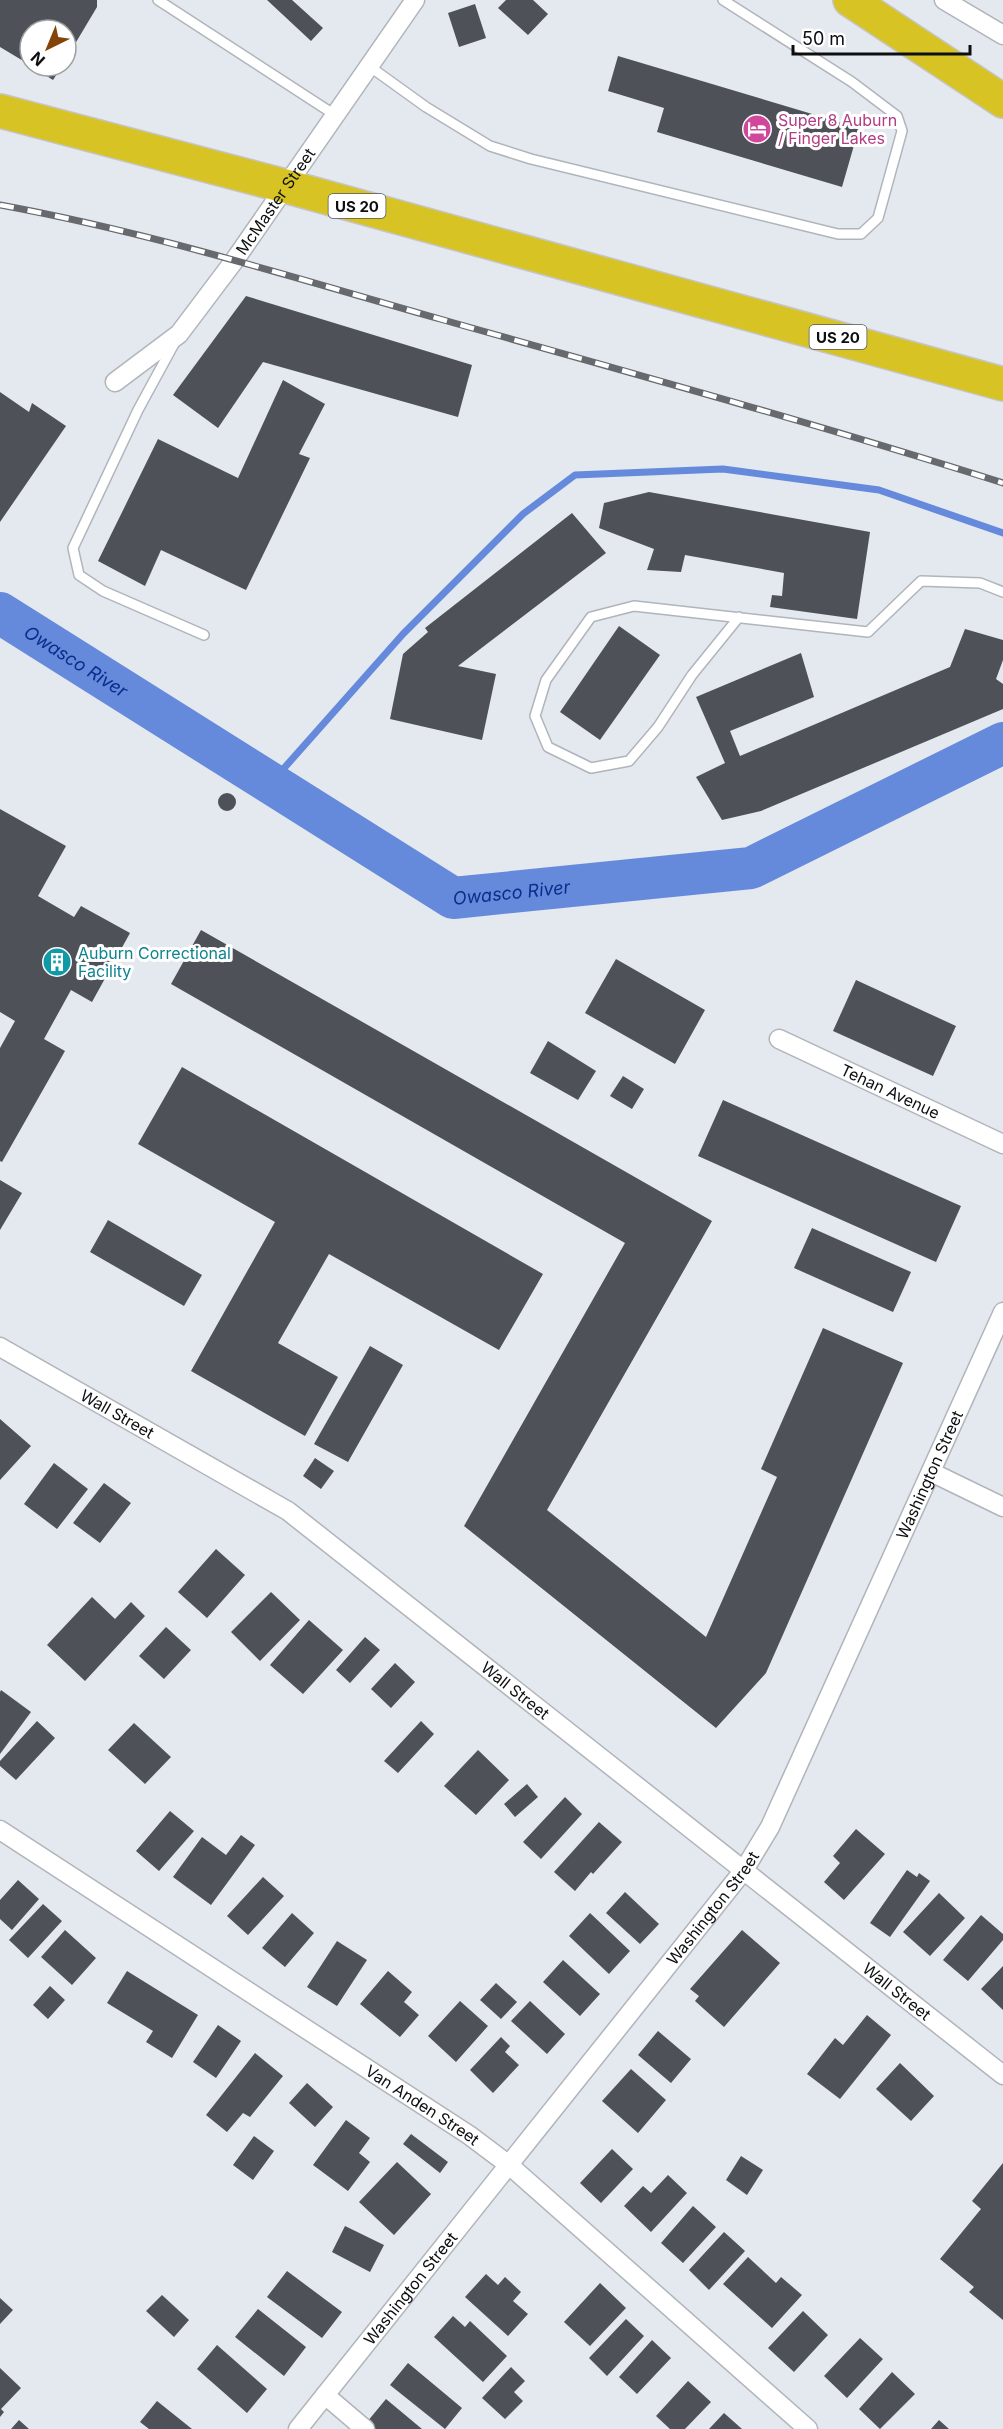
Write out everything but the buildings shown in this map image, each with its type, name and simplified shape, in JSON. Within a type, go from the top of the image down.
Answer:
[{"type":"highway","points":[[850,0],[1003,101]]},
{"type":"highway","name":"US 20","points":[[0,111],[285,186],[1003,384]]},
{"type":"highway","points":[[962,371],[1003,369]]},
{"type":"street","name":"McMaster Street","points":[[115,382],[179,334],[234,261],[415,0]]},
{"type":"street","points":[[944,0],[1003,35]]},
{"type":"street","name":"Tehan Avenue","points":[[778,1039],[1003,1143]]},
{"type":"street","name":"Washington Street","points":[[298,2429],[744,1870],[770,1827],[1003,1311]]},
{"type":"street","name":"Wall Street","points":[[0,1347],[288,1511],[1003,2075]]},
{"type":"street","points":[[931,1472],[1003,1507]]},
{"type":"street","name":"Van Anden Street","points":[[0,1830],[469,2135],[509,2164],[808,2429]]},
{"type":"street","points":[[326,2395],[365,2429]]},
{"type":"lane","points":[[158,0],[335,115]]},
{"type":"lane","points":[[369,66],[426,107],[490,146],[531,159],[826,232],[861,234],[878,218],[902,131],[897,116],[852,82],[723,0]]},
{"type":"lane","points":[[179,334],[138,410],[73,548],[79,575],[103,591],[204,635]]},
{"type":"lane","points":[[740,617],[692,675],[658,727],[629,761],[591,768],[548,747],[535,716],[546,680],[591,617],[634,606],[740,617],[868,632],[921,581],[980,583],[1003,592]]},
{"type":"waterway","points":[[270,784],[403,634],[523,514],[575,475],[723,469],[879,490],[1003,533]]},
{"type":"waterway","name":"Owasco River","points":[[0,613],[453,898],[751,868],[1003,743]]},
{"type":"railway","points":[[0,205],[111,228],[222,257],[722,399],[1003,483]]},
{"type":"place","name":"Super 8 Auburn / Finger Lakes","points":[[757,129]]},
{"type":"place","name":"Auburn Correctional Facility","points":[[57,962]]}]
